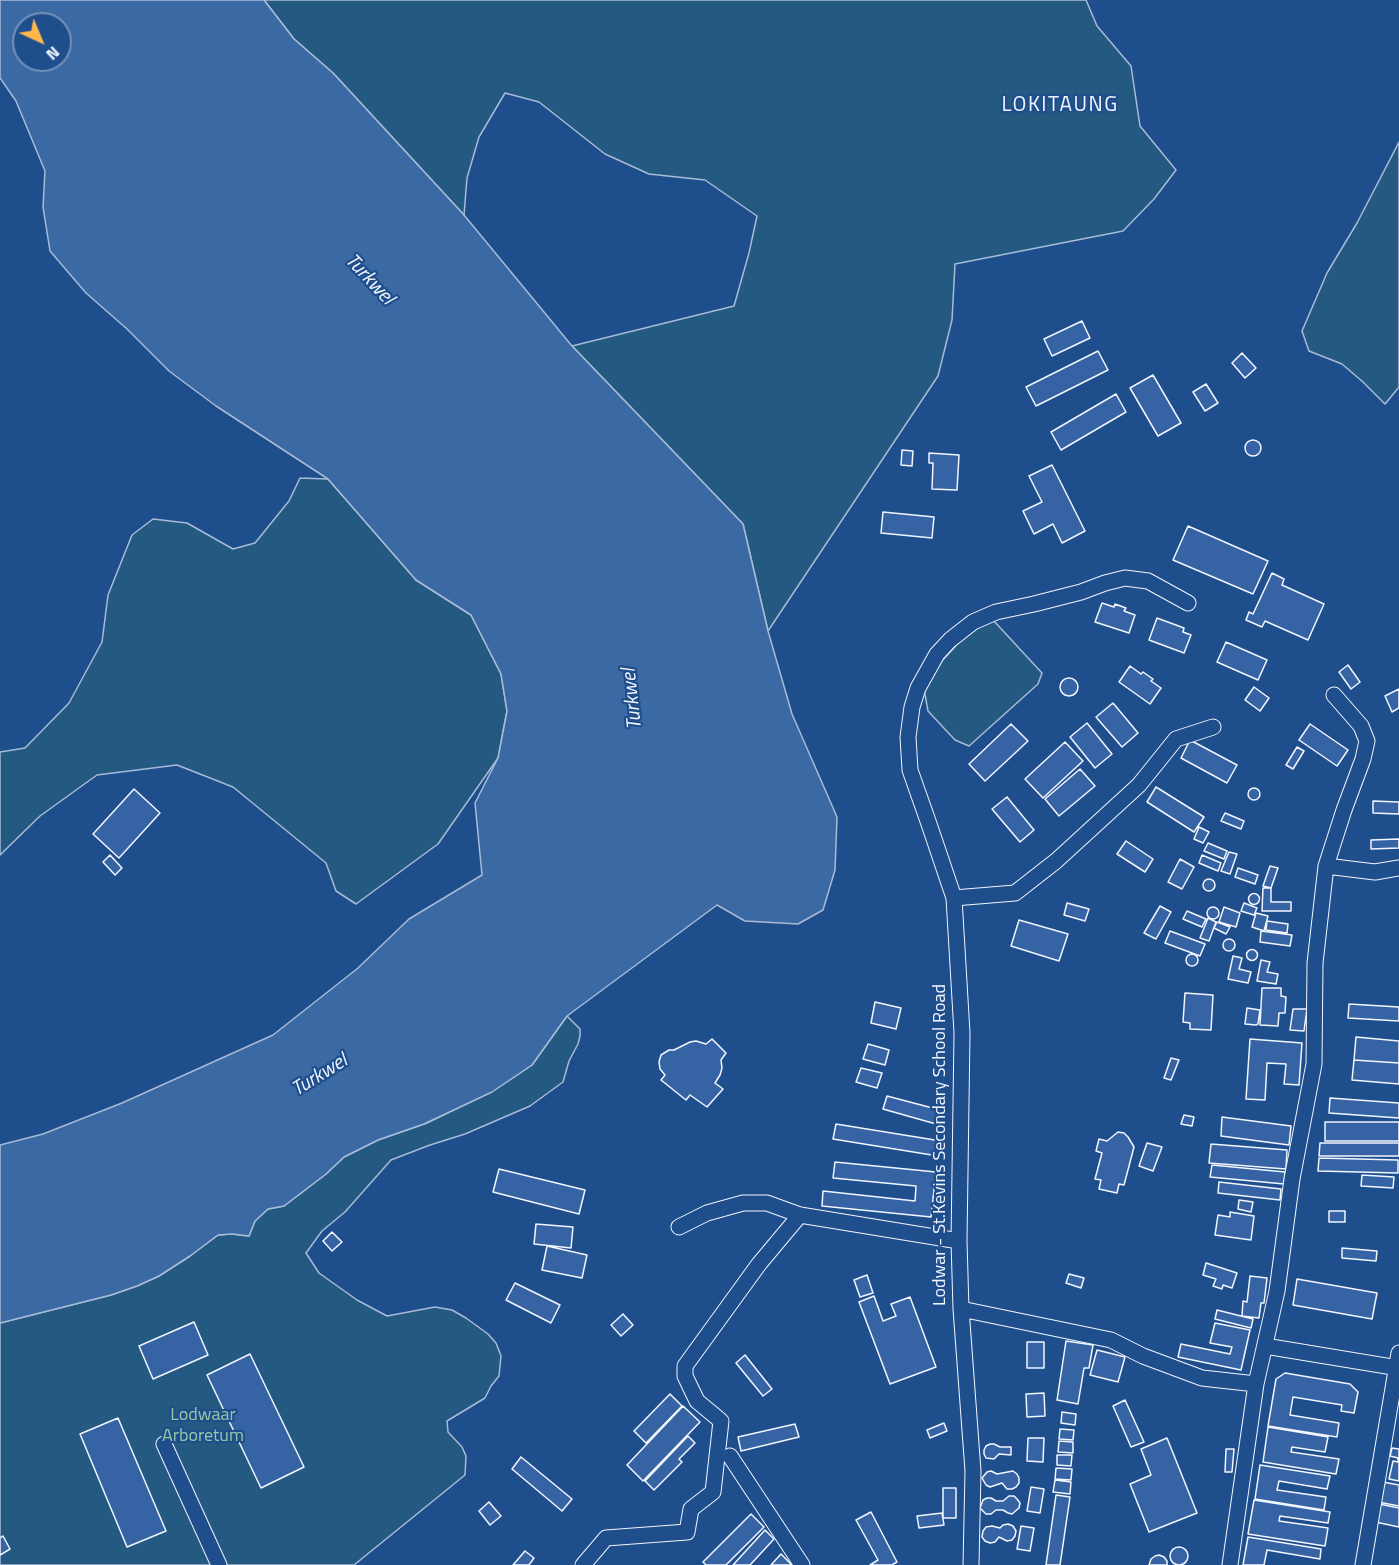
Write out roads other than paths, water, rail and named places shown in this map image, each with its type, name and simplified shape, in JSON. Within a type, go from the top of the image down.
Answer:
[{"type":"street","name":"Lodwar - St.Kevins Secondary School Road","points":[[971,1565],[973,1471],[961,1309],[959,1241],[962,1033],[954,898],[910,770],[908,737],[912,707],[918,688],[937,654],[950,640],[973,622],[996,612],[1081,592],[1125,578],[1148,581],[1188,603]]},
{"type":"street","points":[[1230,1565],[1256,1384],[1277,1291],[1292,1179],[1314,1064],[1315,963],[1326,866],[1363,759],[1367,741],[1361,726],[1334,695]]},
{"type":"street","points":[[954,898],[1015,893],[1056,861],[1139,785],[1176,739],[1213,728]]},
{"type":"street","points":[[1326,866],[1375,872],[1399,868]]},
{"type":"street","points":[[679,1227],[706,1213],[743,1203],[767,1203],[800,1215],[959,1241]]},
{"type":"street","points":[[583,1565],[606,1538],[687,1532],[691,1509],[713,1492],[721,1421],[697,1401],[685,1376],[685,1366],[759,1264],[800,1215]]},
{"type":"street","points":[[961,1309],[1111,1340],[1143,1356],[1202,1378],[1256,1384]]},
{"type":"street","points":[[1265,1346],[1398,1363],[1363,1565]]},
{"type":"street","points":[[164,1444],[219,1565]]},
{"type":"street","points":[[730,1456],[802,1565]]},
{"type":"water","name":"Turkwel","points":[[0,0],[264,0],[294,39],[333,73],[464,215],[572,346],[743,524],[768,631],[792,714],[837,817],[835,870],[823,910],[798,924],[745,921],[717,905],[567,1016],[532,1065],[492,1092],[424,1124],[378,1140],[344,1157],[284,1206],[268,1209],[255,1221],[249,1236],[218,1235],[159,1276],[137,1286],[111,1295],[0,1323],[0,1145],[43,1134],[122,1103],[273,1035],[358,968],[409,919],[482,875],[475,803],[498,758],[507,711],[501,674],[471,615],[416,580],[328,479],[216,406],[169,371],[127,329],[86,293],[50,251],[43,207],[45,171],[16,101],[0,78]]},
{"type":"district","name":"LOKITAUNG","points":[[1060,106]]},
{"type":"park label","name":"Lodwaar Arboretum","points":[[203,1426]]}]
